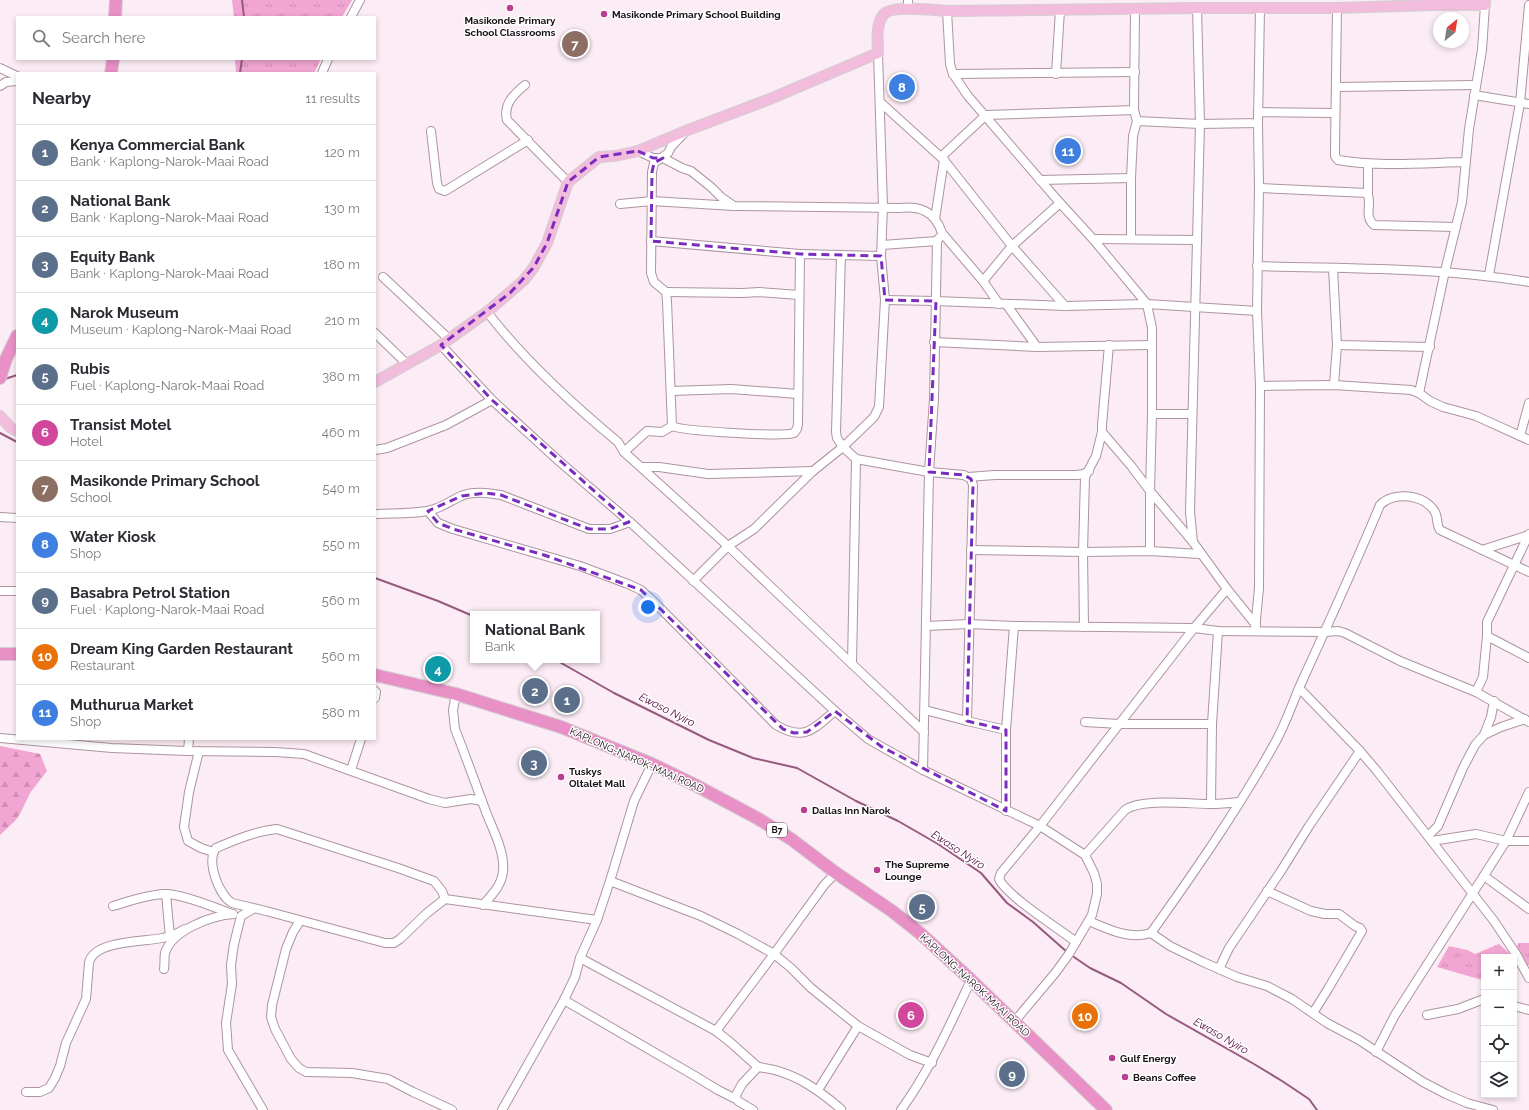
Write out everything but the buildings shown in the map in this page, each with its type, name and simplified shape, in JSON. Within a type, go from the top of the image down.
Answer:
[{"type":"highway","points":[[115,16],[116,0]]},
{"type":"highway","points":[[112,72],[113,60]]},
{"type":"highway","points":[[0,376],[16,338]]},
{"type":"highway","points":[[0,654],[16,654]]},
{"type":"highway","name":"KAPLONG-NAROK-MAAI ROAD","points":[[376,675],[456,694],[561,727],[652,764],[757,818],[791,839],[892,911],[921,934],[1106,1110]]},
{"type":"main road","points":[[376,381],[445,342],[510,294],[524,280],[534,267],[547,243],[568,182],[599,156],[615,156],[638,151],[688,130],[770,99],[878,53],[878,30],[880,20],[884,14],[908,5],[947,11],[1135,10],[1177,4],[1197,8],[1337,8],[1432,2],[1485,2]]},
{"type":"main road","points":[[0,416],[11,428],[16,430]]},
{"type":"street","points":[[352,16],[360,0]]},
{"type":"street","points":[[1420,393],[1445,271],[1462,202],[1465,162],[1482,50],[1485,2]]},
{"type":"street","points":[[1489,275],[1520,103],[1529,5]]},
{"type":"street","points":[[1193,542],[1190,512],[1200,124],[1197,8]]},
{"type":"street","points":[[1258,123],[1260,8]]},
{"type":"street","points":[[1337,8],[1335,156],[1338,160],[1368,164],[1465,162]]},
{"type":"street","points":[[1056,74],[1060,10]]},
{"type":"street","points":[[1131,238],[1131,178],[1134,136],[1137,122],[1134,110],[1135,10]]},
{"type":"street","points":[[947,11],[950,64],[952,74],[968,96],[986,115],[1060,203],[1093,238],[1147,304],[1152,328],[1150,551]]},
{"type":"street","points":[[693,581],[728,546],[754,530],[813,471],[843,447],[874,417],[879,407],[884,300],[881,256],[883,207],[878,53]]},
{"type":"street","points":[[322,72],[328,60]]},
{"type":"street","points":[[0,68],[16,76]]},
{"type":"street","points":[[952,74],[1135,72]]},
{"type":"street","points":[[0,86],[6,82],[16,81]]},
{"type":"street","points":[[525,85],[508,102],[505,112],[507,120],[568,182]]},
{"type":"street","points":[[1336,87],[1476,85]]},
{"type":"street","points":[[1474,95],[1529,104]]},
{"type":"street","points":[[880,102],[942,159],[1012,246],[1065,306]]},
{"type":"street","points":[[935,219],[942,159],[986,115],[1134,110]]},
{"type":"street","points":[[1255,628],[1258,588],[1260,386],[1257,311],[1259,188],[1258,112],[1335,113]]},
{"type":"street","points":[[1137,122],[1200,124],[1258,123]]},
{"type":"street","points":[[431,130],[437,183],[439,189],[445,191],[528,140]]},
{"type":"street","points":[[688,130],[676,141],[668,154],[654,163],[653,167],[650,273],[654,282],[666,292],[759,292],[799,295]]},
{"type":"street","points":[[638,151],[653,158],[663,158],[691,171],[711,186],[720,197],[734,206]]},
{"type":"street","points":[[1368,164],[1368,216],[1374,225],[1456,228]]},
{"type":"street","points":[[1040,180],[1131,178]]},
{"type":"street","points":[[1259,188],[1368,194]]},
{"type":"street","points":[[620,204],[652,201],[734,206],[899,208],[911,206],[920,208],[935,219],[942,233],[984,281],[1037,347]]},
{"type":"street","points":[[984,281],[1012,246],[1060,203]]},
{"type":"street","points":[[923,770],[937,241],[942,233]]},
{"type":"street","points":[[1093,238],[1197,240]]},
{"type":"street","points":[[882,245],[937,241]]},
{"type":"street","points":[[651,242],[800,254],[881,256]]},
{"type":"street","points":[[624,452],[647,431],[662,432],[672,426],[681,429],[777,435],[792,434],[797,429],[800,254]]},
{"type":"street","points":[[841,255],[836,432],[837,438],[843,447],[856,459],[968,477],[995,475],[1077,475],[1083,474],[1090,470]]},
{"type":"street","points":[[1257,266],[1445,271],[1489,275],[1529,282]]},
{"type":"street","points":[[1333,268],[1336,345],[1334,386]]},
{"type":"street","points":[[383,277],[445,342],[492,400],[560,462],[630,522],[835,711],[868,739],[923,770],[1040,826],[1085,855],[1094,873],[1097,884],[1097,894],[1092,916],[1056,972],[1014,1022]]},
{"type":"street","points":[[666,292],[672,426]]},
{"type":"street","points":[[884,300],[936,300],[1065,306],[1147,304],[1257,311]]},
{"type":"street","points":[[487,312],[518,349],[548,380],[618,442],[624,452],[728,546],[924,732]]},
{"type":"street","points":[[376,334],[407,364]]},
{"type":"street","points":[[934,342],[1037,347],[1152,345]]},
{"type":"street","points":[[1084,626],[1083,552],[1085,477],[1096,456],[1102,432],[1102,417],[1110,345]]},
{"type":"street","points":[[1336,345],[1430,347]]},
{"type":"street","points":[[1260,386],[1334,386],[1402,390],[1420,393],[1430,401],[1443,407],[1476,416],[1529,440]]},
{"type":"street","points":[[671,391],[731,389],[798,394]]},
{"type":"street","points":[[376,450],[387,448],[446,425],[492,400]]},
{"type":"street","points":[[1520,436],[1529,403]]},
{"type":"street","points":[[1152,414],[1192,414]]},
{"type":"street","points":[[1102,432],[1132,466],[1150,491],[1193,542],[1200,554],[1255,628]]},
{"type":"street","points":[[852,664],[856,459]]},
{"type":"street","points":[[642,467],[659,467],[708,474],[813,471]]},
{"type":"street","points":[[966,721],[973,485],[968,477]]},
{"type":"street","points":[[376,514],[428,511],[445,505],[462,496],[473,493],[486,493],[508,497],[589,529],[610,529],[630,522]]},
{"type":"street","points":[[1089,921],[1119,933],[1137,936],[1151,933],[1182,890],[1239,802],[1277,739],[1380,506],[1385,500],[1399,497],[1422,499],[1430,505],[1436,513],[1437,526],[1440,530],[1529,572]]},
{"type":"street","points":[[428,511],[438,523],[453,529],[580,566],[641,590],[776,725],[783,729],[794,733],[807,732],[812,730],[835,711]]},
{"type":"street","points":[[0,517],[16,518]]},
{"type":"street","points":[[1482,550],[1529,535]]},
{"type":"street","points":[[1476,692],[1482,677],[1487,636],[1487,622],[1529,535]]},
{"type":"street","points":[[971,550],[1083,552],[1150,551],[1200,554]]},
{"type":"street","points":[[1076,942],[1002,885],[999,879],[1001,873],[1040,826],[1194,628],[1227,589]]},
{"type":"street","points":[[0,591],[16,591]]},
{"type":"street","points":[[927,626],[969,624],[1194,628],[1218,631],[1255,628],[1325,632],[1338,631],[1400,660],[1476,692],[1527,721]]},
{"type":"street","points":[[1006,810],[1006,730],[1014,626]]},
{"type":"street","points":[[1211,804],[1212,724],[1218,631]]},
{"type":"street","points":[[1487,636],[1529,658]]},
{"type":"street","points":[[1299,688],[1360,751],[1473,893],[1516,954],[1529,978]]},
{"type":"street","points":[[456,694],[452,710],[453,719],[504,862],[503,872],[499,884],[483,905]]},
{"type":"street","points":[[1430,839],[1438,826],[1463,768],[1484,735],[1491,717],[1494,701]]},
{"type":"street","points":[[925,710],[1006,730]]},
{"type":"street","points":[[1484,735],[1501,727],[1527,721]]},
{"type":"street","points":[[1085,722],[1119,724],[1212,724]]},
{"type":"street","points":[[0,738],[16,739]]},
{"type":"street","points":[[22,740],[112,748],[299,753],[445,803],[471,799],[482,800]]},
{"type":"street","points":[[188,750],[189,740]]},
{"type":"street","points":[[351,770],[361,740]]},
{"type":"street","points":[[199,751],[189,792],[184,827],[188,841],[213,852]]},
{"type":"street","points":[[1219,969],[1229,948],[1281,872],[1308,826],[1360,751]]},
{"type":"street","points":[[502,1110],[564,1000],[575,977],[580,958],[597,920],[610,881],[634,800],[652,764]]},
{"type":"street","points":[[1376,1052],[1395,1015],[1506,842],[1529,792]]},
{"type":"street","points":[[1085,855],[1129,807],[1149,803],[1211,804],[1239,802]]},
{"type":"street","points":[[445,899],[442,891],[434,881],[333,846],[277,829],[267,830],[246,836],[216,848],[213,852],[212,864],[215,877],[222,894],[232,904],[266,911],[386,943],[394,943],[400,939],[427,913],[445,899],[597,920]]},
{"type":"street","points":[[1430,839],[1476,834],[1506,842],[1529,841]]},
{"type":"street","points":[[716,1031],[825,884],[836,872]]},
{"type":"street","points":[[1484,876],[1529,909]]},
{"type":"street","points":[[610,881],[701,916],[774,954],[811,988],[858,1026],[910,1056],[932,1063]]},
{"type":"street","points":[[1267,891],[1311,911],[1325,914],[1339,914],[1360,928],[1362,931],[1313,1013]]},
{"type":"street","points":[[113,906],[147,896],[166,894],[214,906],[232,914],[241,916],[253,909]]},
{"type":"street","points":[[166,894],[170,937]]},
{"type":"street","points":[[26,1092],[40,1092],[49,1088],[55,1078],[66,1043],[86,999],[89,963],[90,958],[93,955],[117,944],[170,937],[185,929],[214,918],[232,914]]},
{"type":"street","points":[[241,916],[234,944],[231,965],[232,984],[226,1023],[228,1050],[263,1110]]},
{"type":"street","points":[[300,921],[293,932],[286,949],[272,1005],[271,1017],[275,1030],[291,1059],[299,1068],[306,1072],[352,1073],[388,1079],[452,1110]]},
{"type":"street","points":[[164,969],[165,953],[172,942],[185,929]]},
{"type":"street","points":[[1151,933],[1170,946],[1219,969],[1267,986],[1292,999],[1423,1082],[1446,1094],[1466,1103],[1493,1110]]},
{"type":"street","points":[[580,958],[716,1031],[758,1067],[783,1072],[818,1090],[841,1109]]},
{"type":"street","points":[[901,1110],[932,1063],[971,980]]},
{"type":"street","points":[[564,1000],[753,1110]]},
{"type":"street","points":[[1427,1015],[1458,1009],[1481,1000]]},
{"type":"street","points":[[1517,1007],[1529,1010]]},
{"type":"street","points":[[818,1090],[858,1026]]},
{"type":"street","points":[[736,1099],[737,1092],[742,1084],[758,1067]]},
{"type":"highlighted area","points":[[638,151],[653,158],[663,158],[654,163],[652,172],[651,241],[800,254],[881,256],[885,300],[936,301],[929,472],[964,475],[971,479],[973,485],[967,721],[1006,730],[1006,811],[882,747],[835,711],[807,732],[794,733],[783,729],[641,590],[544,555],[453,529],[438,523],[428,511],[462,496],[486,493],[501,495],[589,529],[610,529],[629,522],[492,400],[441,345],[510,293],[534,267],[547,243],[568,182],[599,157]]},
{"type":"green space","points":[[232,0],[352,0],[343,16],[234,16]]},
{"type":"green space","points":[[235,60],[320,60],[314,72],[236,72]]},
{"type":"green space","points":[[0,746],[40,754],[47,771],[30,793],[15,821],[0,835]]},
{"type":"green space","points":[[1518,943],[1529,943],[1529,965],[1526,966],[1517,948]]},
{"type":"green space","points":[[1499,944],[1510,954],[1481,954],[1481,980],[1437,967],[1449,946],[1467,950],[1475,954]]},
{"type":"waterway","points":[[242,0],[244,16]]},
{"type":"waterway","points":[[240,72],[242,60]]},
{"type":"waterway","points":[[5,379],[16,375]]},
{"type":"waterway","name":"Ewaso Nyiro","points":[[0,433],[16,441]]},
{"type":"waterway","name":"Ewaso Nyiro","points":[[376,578],[438,601],[470,615]]},
{"type":"waterway","name":"Ewaso Nyiro","points":[[561,663],[614,693],[709,740],[753,758],[797,768],[856,801],[898,821],[938,844],[981,873],[1007,903],[1033,922],[1067,952]]},
{"type":"waterway","name":"Ewaso Nyiro","points":[[1071,955],[1090,968],[1121,983],[1166,1014],[1282,1081],[1309,1099],[1317,1110]]},
{"type":"place","name":"Masikonde Primary School Classrooms","points":[[510,8]]},
{"type":"place","name":"Masikonde Primary School Building","points":[[604,14]]},
{"type":"place","name":"Masikonde Primary School","points":[[575,44]]},
{"type":"place","name":"Water Kiosk","points":[[902,87]]},
{"type":"place","name":"Muthurua Market","points":[[1068,151]]},
{"type":"place","name":"Narok Museum","points":[[438,669]]},
{"type":"place","name":"National Bank","points":[[535,691]]},
{"type":"place","name":"Kenya Commercial Bank","points":[[567,700]]},
{"type":"place","name":"Equity Bank","points":[[534,763]]},
{"type":"place","name":"Tuskys Oltalet Mall","points":[[561,777]]},
{"type":"place","name":"Dallas Inn Narok","points":[[804,810]]},
{"type":"place","name":"The Supreme Lounge","points":[[877,870]]},
{"type":"place","name":"Rubis","points":[[922,907]]},
{"type":"place","name":"Transist Motel","points":[[911,1015]]},
{"type":"place","name":"Dream King Garden Restaurant","points":[[1085,1016]]},
{"type":"place","name":"Gulf Energy","points":[[1112,1058]]},
{"type":"place","name":"Basabra Petrol Station","points":[[1012,1074]]},
{"type":"place","name":"Beans Coffee","points":[[1125,1077]]}]
